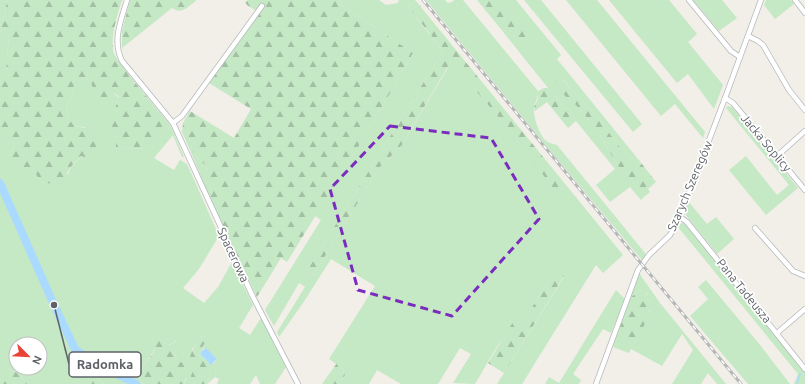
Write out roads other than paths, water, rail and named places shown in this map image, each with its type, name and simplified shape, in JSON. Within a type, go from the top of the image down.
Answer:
[{"type":"street","name":"Spacerowa","points":[[127,0],[117,41],[118,53],[122,61],[173,123],[244,279],[298,384]]},
{"type":"street","points":[[689,0],[731,51],[740,57]]},
{"type":"street","name":"Szarych Szeregów","points":[[596,384],[638,270],[649,255],[670,235],[680,217],[761,0]]},
{"type":"street","points":[[795,0],[805,13]]},
{"type":"street","points":[[173,123],[180,118],[262,6]]},
{"type":"street","points":[[748,36],[758,41],[762,45],[789,90],[805,110]]},
{"type":"street","name":"Jacka Soplicy","points":[[725,98],[733,103],[805,190]]},
{"type":"street","points":[[777,156],[805,131]]},
{"type":"street","name":"Pana Tadeusza","points":[[680,217],[687,222],[805,369]]},
{"type":"street","points":[[755,228],[793,271],[805,276]]},
{"type":"street","points":[[777,333],[805,309]]},
{"type":"water","points":[[206,348],[217,359],[211,365],[200,354]]},
{"type":"waterway","points":[[0,183],[75,349],[92,361],[136,384]]},
{"type":"waterway","points":[[797,384],[800,374]]},
{"type":"railway","points":[[423,0],[741,384]]},
{"type":"place","name":"Radomka","points":[[54,305]]}]
